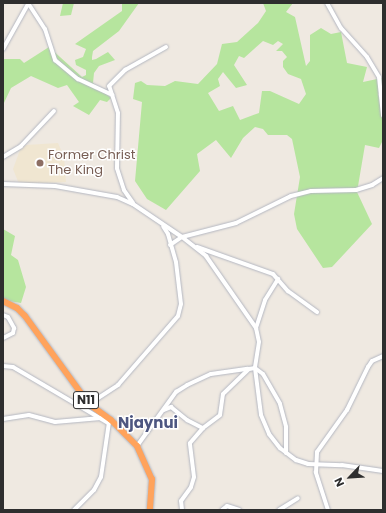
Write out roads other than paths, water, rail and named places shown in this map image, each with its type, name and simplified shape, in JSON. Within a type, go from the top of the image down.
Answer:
[{"type":"highway","name":"N11","points":[[3,302],[17,308],[25,316],[89,404],[137,446],[152,479],[150,510]]},
{"type":"street","points":[[327,3],[341,28],[367,57],[379,77],[383,116]]},
{"type":"street","points":[[3,49],[28,4],[44,29],[55,60],[78,79],[113,96]]},
{"type":"street","points":[[133,204],[124,190],[116,157],[118,113],[109,86],[114,78],[166,47]]},
{"type":"street","points":[[3,157],[21,146],[54,110]]},
{"type":"street","points":[[170,244],[182,237],[236,223],[291,196],[311,191],[356,190],[372,185],[383,178]]},
{"type":"street","points":[[3,184],[56,186],[117,197],[133,204],[182,237],[195,247],[216,269],[256,328],[259,342],[256,368],[260,415],[270,434],[286,453],[296,460],[316,465],[342,465],[383,471]]},
{"type":"street","points":[[117,197],[124,190]]},
{"type":"street","points":[[89,404],[118,385],[178,316],[181,304],[176,262],[162,224]]},
{"type":"street","points":[[195,247],[264,270],[278,279],[288,291],[317,312]]},
{"type":"street","points":[[256,328],[265,300],[278,279]]},
{"type":"street","points":[[3,315],[8,318],[14,328],[12,333],[3,338]]},
{"type":"street","points":[[328,510],[316,465],[318,449],[347,410],[372,361],[383,356]]},
{"type":"street","points":[[3,366],[13,367],[101,418],[110,421],[101,477],[94,490],[74,510]]},
{"type":"street","points":[[137,446],[176,392],[187,384],[211,374],[256,368],[263,374],[280,404],[286,427],[286,453]]},
{"type":"street","points":[[182,510],[181,501],[190,488],[194,477],[190,443],[203,428],[220,416],[223,394],[249,369]]},
{"type":"street","points":[[163,410],[171,407],[187,420],[203,428]]},
{"type":"street","points":[[3,418],[29,415],[55,422],[101,418]]},
{"type":"street","points":[[279,510],[298,498]]},
{"type":"street","points":[[222,510],[227,506],[239,510]]},
{"type":"place","name":"Former Christ The King","points":[[40,163]]},
{"type":"district","name":"Njaynui","points":[[148,423]]}]
